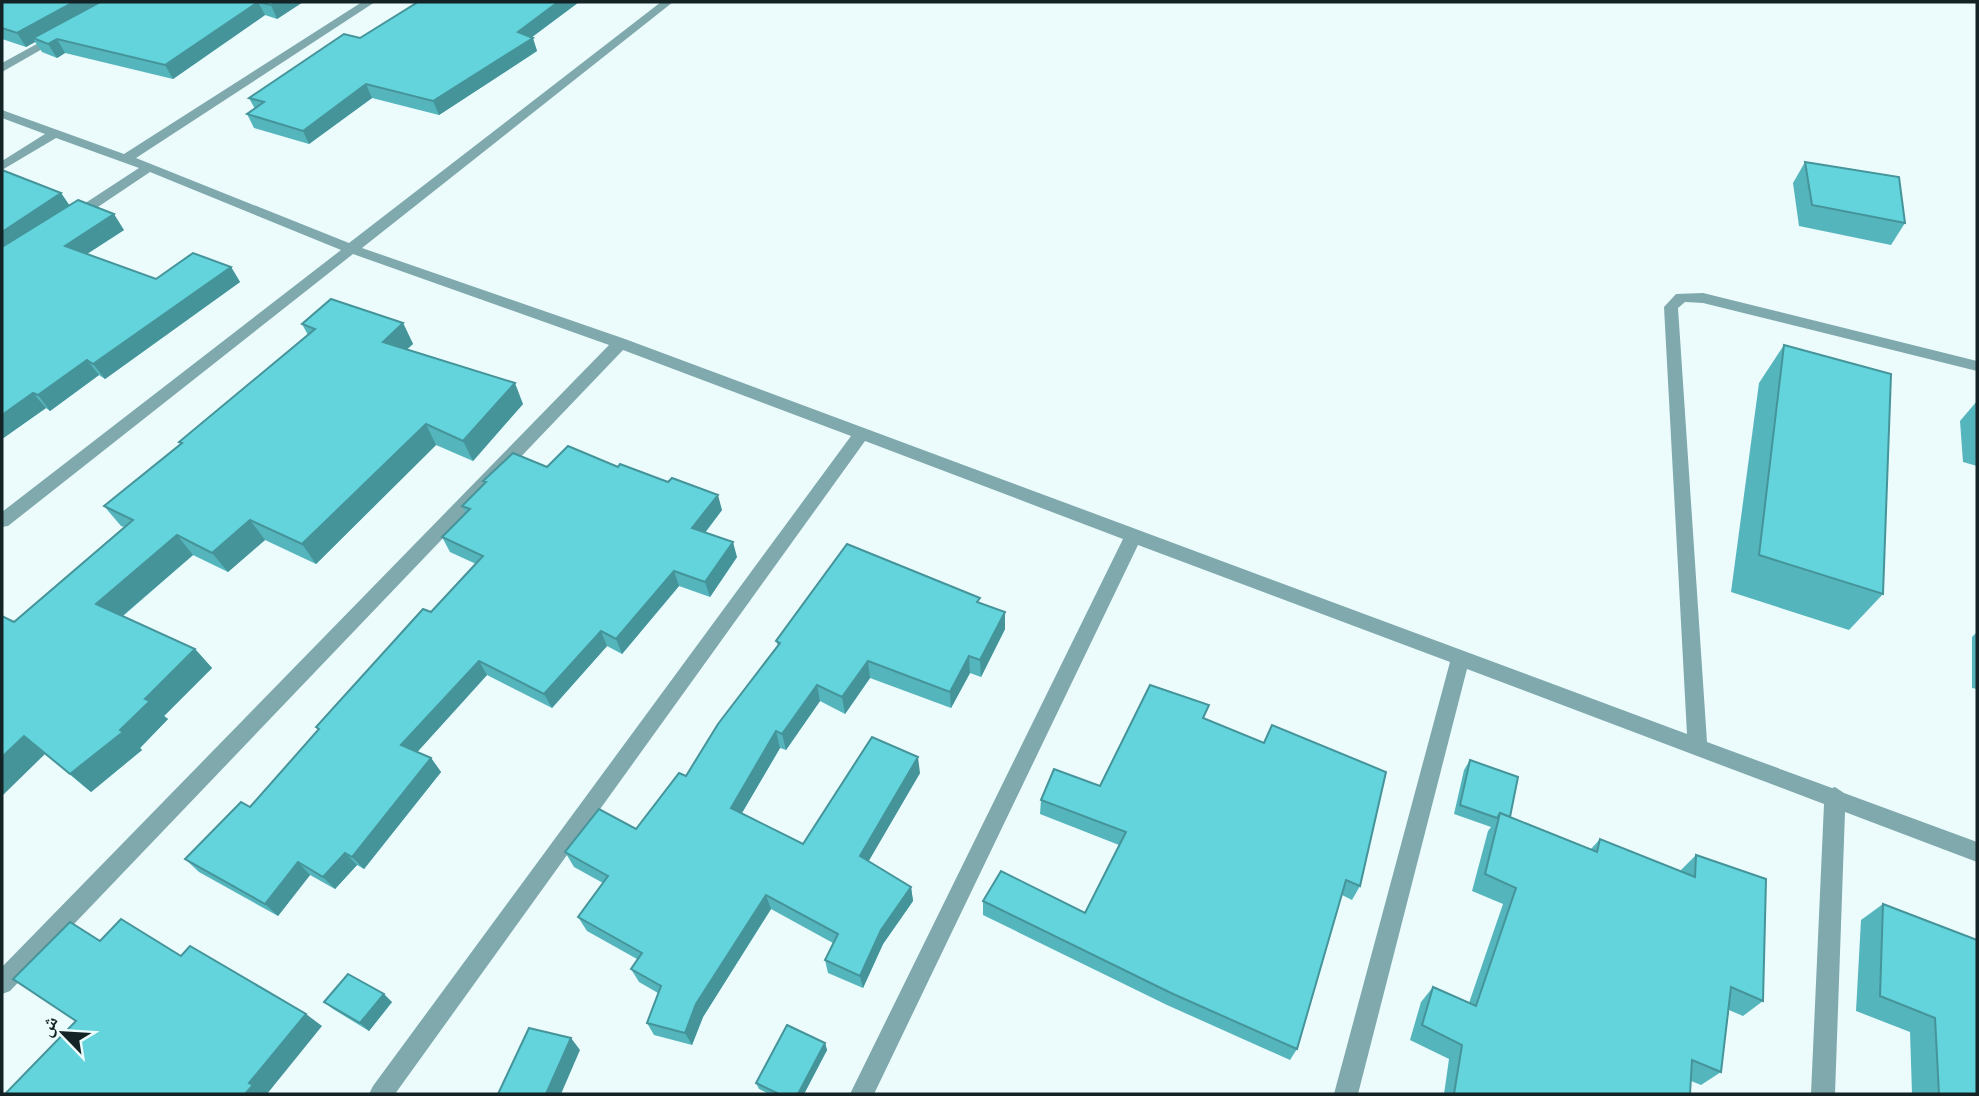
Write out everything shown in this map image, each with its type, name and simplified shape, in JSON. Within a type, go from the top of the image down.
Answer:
[{"type":"street","points":[[125,159],[369,2]]},
{"type":"street","points":[[2,521],[668,2]]},
{"type":"street","points":[[2,68],[72,28]]},
{"type":"street","points":[[2,114],[149,167],[349,248],[620,343],[1697,744],[1977,852]]},
{"type":"street","points":[[2,166],[54,134]]},
{"type":"street","points":[[58,227],[149,167]]},
{"type":"street","points":[[1697,744],[1671,307],[1681,297],[1703,298],[1977,366]]},
{"type":"street","points":[[2,983],[620,343]]},
{"type":"street","points":[[381,1094],[861,434]]},
{"type":"street","points":[[862,1094],[1134,535]]},
{"type":"street","points":[[1346,1094],[1461,656]]},
{"type":"street","points":[[1823,1094],[1835,796]]},
{"type":"building","points":[[2,2],[74,2],[17,33],[2,28]]},
{"type":"building","points":[[100,2],[258,2],[165,65],[57,39],[48,44],[33,38]]},
{"type":"building","points":[[418,2],[558,2],[518,32],[533,38],[433,101],[366,84],[303,131],[247,114],[264,102],[249,98],[344,34],[360,38]]},
{"type":"building","points":[[1805,162],[1899,177],[1905,223],[1812,205]]},
{"type":"building","points":[[2,170],[61,193],[2,232]]},
{"type":"building","points":[[78,200],[114,214],[65,246],[156,279],[193,253],[231,267],[93,364],[87,360],[38,395],[33,393],[2,415],[2,247]]},
{"type":"building","points":[[331,299],[403,323],[383,342],[515,383],[463,441],[426,424],[302,544],[250,520],[212,553],[177,535],[96,604],[195,649],[145,699],[150,701],[120,730],[123,732],[70,774],[24,736],[2,757],[2,616],[14,622],[133,520],[104,506],[315,329],[302,324]]},
{"type":"building","points":[[1784,345],[1891,374],[1883,594],[1759,555]]},
{"type":"building","points":[[568,446],[618,467],[620,464],[668,482],[672,478],[718,495],[692,528],[733,542],[705,582],[674,571],[616,639],[601,631],[544,694],[479,661],[401,745],[431,758],[352,857],[345,853],[323,877],[298,862],[265,904],[185,859],[241,802],[250,807],[319,729],[316,727],[423,609],[431,612],[483,556],[442,537],[470,509],[462,506],[486,482],[483,481],[513,453],[547,467]]},
{"type":"building","points":[[847,544],[980,598],[977,602],[1005,612],[980,660],[969,656],[950,692],[868,661],[842,697],[817,685],[782,734],[776,731],[731,808],[803,844],[872,737],[918,757],[860,856],[911,887],[881,930],[860,976],[825,960],[838,934],[766,895],[696,1004],[685,1033],[647,1023],[661,986],[631,969],[642,953],[578,917],[608,876],[565,852],[599,809],[636,829],[679,773],[686,776],[718,724],[780,643],[776,641]]},
{"type":"building","points":[[1150,685],[1209,705],[1203,718],[1264,743],[1272,725],[1386,772],[1360,886],[1346,880],[1297,1049],[1171,993],[983,901],[1001,871],[1085,913],[1126,832],[1041,800],[1054,769],[1100,786]]},
{"type":"building","points":[[1470,760],[1518,777],[1510,817],[1500,813],[1497,818],[1460,805]]},
{"type":"building","points":[[1500,813],[1597,852],[1600,839],[1695,877],[1696,855],[1766,879],[1763,1001],[1731,987],[1721,1072],[1692,1060],[1690,1094],[1454,1094],[1462,1045],[1422,1025],[1433,987],[1476,1006],[1516,888],[1485,874]]},
{"type":"building","points":[[1883,904],[1977,940],[1977,1094],[1939,1094],[1935,1018],[1880,996]]},
{"type":"building","points":[[121,919],[181,956],[190,946],[306,1014],[249,1083],[253,1085],[245,1094],[5,1094],[76,1021],[13,979],[70,922],[100,941]]},
{"type":"building","points":[[348,974],[384,994],[360,1023],[324,1002]]},
{"type":"building","points":[[787,1025],[825,1043],[798,1094],[779,1094],[756,1083]]},
{"type":"building","points":[[529,1028],[571,1038],[546,1094],[498,1094]]}]
